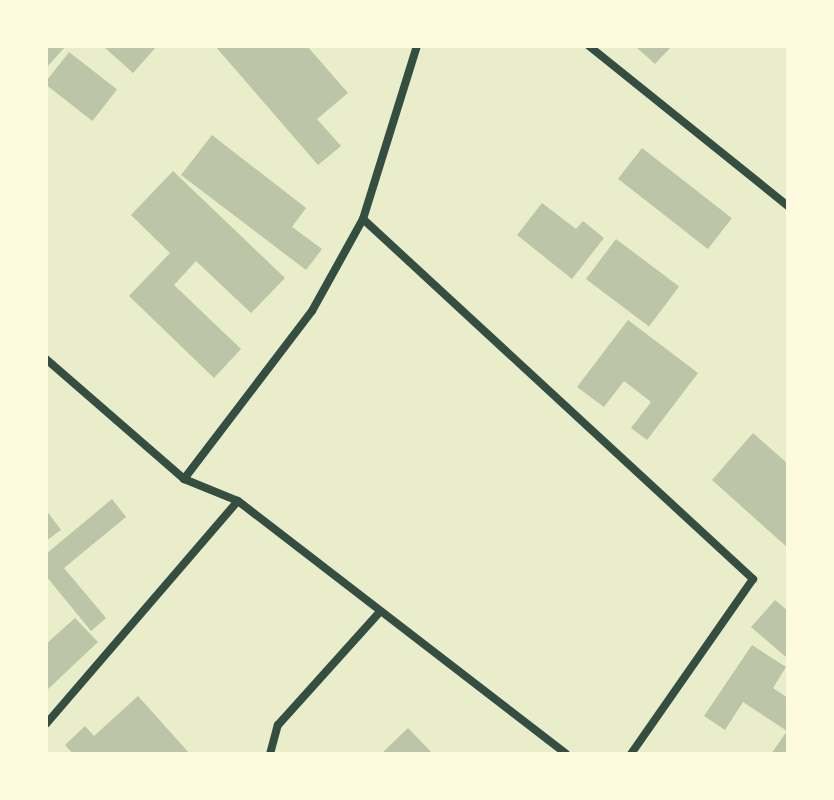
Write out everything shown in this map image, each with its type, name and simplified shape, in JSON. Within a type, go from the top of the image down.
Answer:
[{"type":"street","points":[[184,479],[312,311],[363,219],[417,46]]},
{"type":"street","points":[[589,46],[788,206]]},
{"type":"street","points":[[363,219],[753,579],[631,754]]},
{"type":"street","points":[[46,359],[184,479],[238,501],[378,614],[566,754]]},
{"type":"street","points":[[46,724],[238,501]]},
{"type":"street","points":[[270,754],[278,725],[378,614]]},
{"type":"building","points":[[46,46],[66,46],[46,68]]},
{"type":"building","points":[[103,46],[157,46],[133,73]]},
{"type":"building","points":[[215,46],[307,46],[348,93],[317,119],[341,146],[318,165]]},
{"type":"building","points":[[635,46],[672,46],[655,64]]},
{"type":"building","points":[[69,52],[117,90],[92,121],[46,85]]},
{"type":"building","points":[[212,135],[306,208],[292,227],[322,249],[306,270],[181,175]]},
{"type":"building","points":[[642,148],[732,218],[708,249],[618,179]]},
{"type":"building","points":[[173,171],[285,278],[251,313],[196,261],[174,285],[241,349],[214,378],[129,296],[170,253],[131,215]]},
{"type":"building","points":[[542,203],[576,229],[583,221],[604,238],[572,279],[517,235]]},
{"type":"building","points":[[616,239],[679,287],[649,326],[586,279]]},
{"type":"building","points":[[628,320],[698,373],[647,440],[631,428],[651,402],[624,381],[604,407],[577,387]]},
{"type":"building","points":[[753,433],[788,464],[788,548],[712,480]]},
{"type":"building","points":[[112,499],[126,517],[64,568],[106,618],[91,631],[46,576],[46,554]]},
{"type":"building","points":[[46,510],[61,530],[46,541]]},
{"type":"building","points":[[775,600],[788,611],[786,657],[751,627]]},
{"type":"building","points":[[75,618],[98,642],[46,691],[46,644]]},
{"type":"building","points":[[752,645],[786,667],[773,688],[788,698],[788,754],[771,754],[787,731],[743,702],[725,730],[704,716]]},
{"type":"building","points":[[138,696],[190,754],[73,754],[65,745],[85,726],[94,736]]},
{"type":"building","points":[[408,728],[433,754],[381,754]]}]
